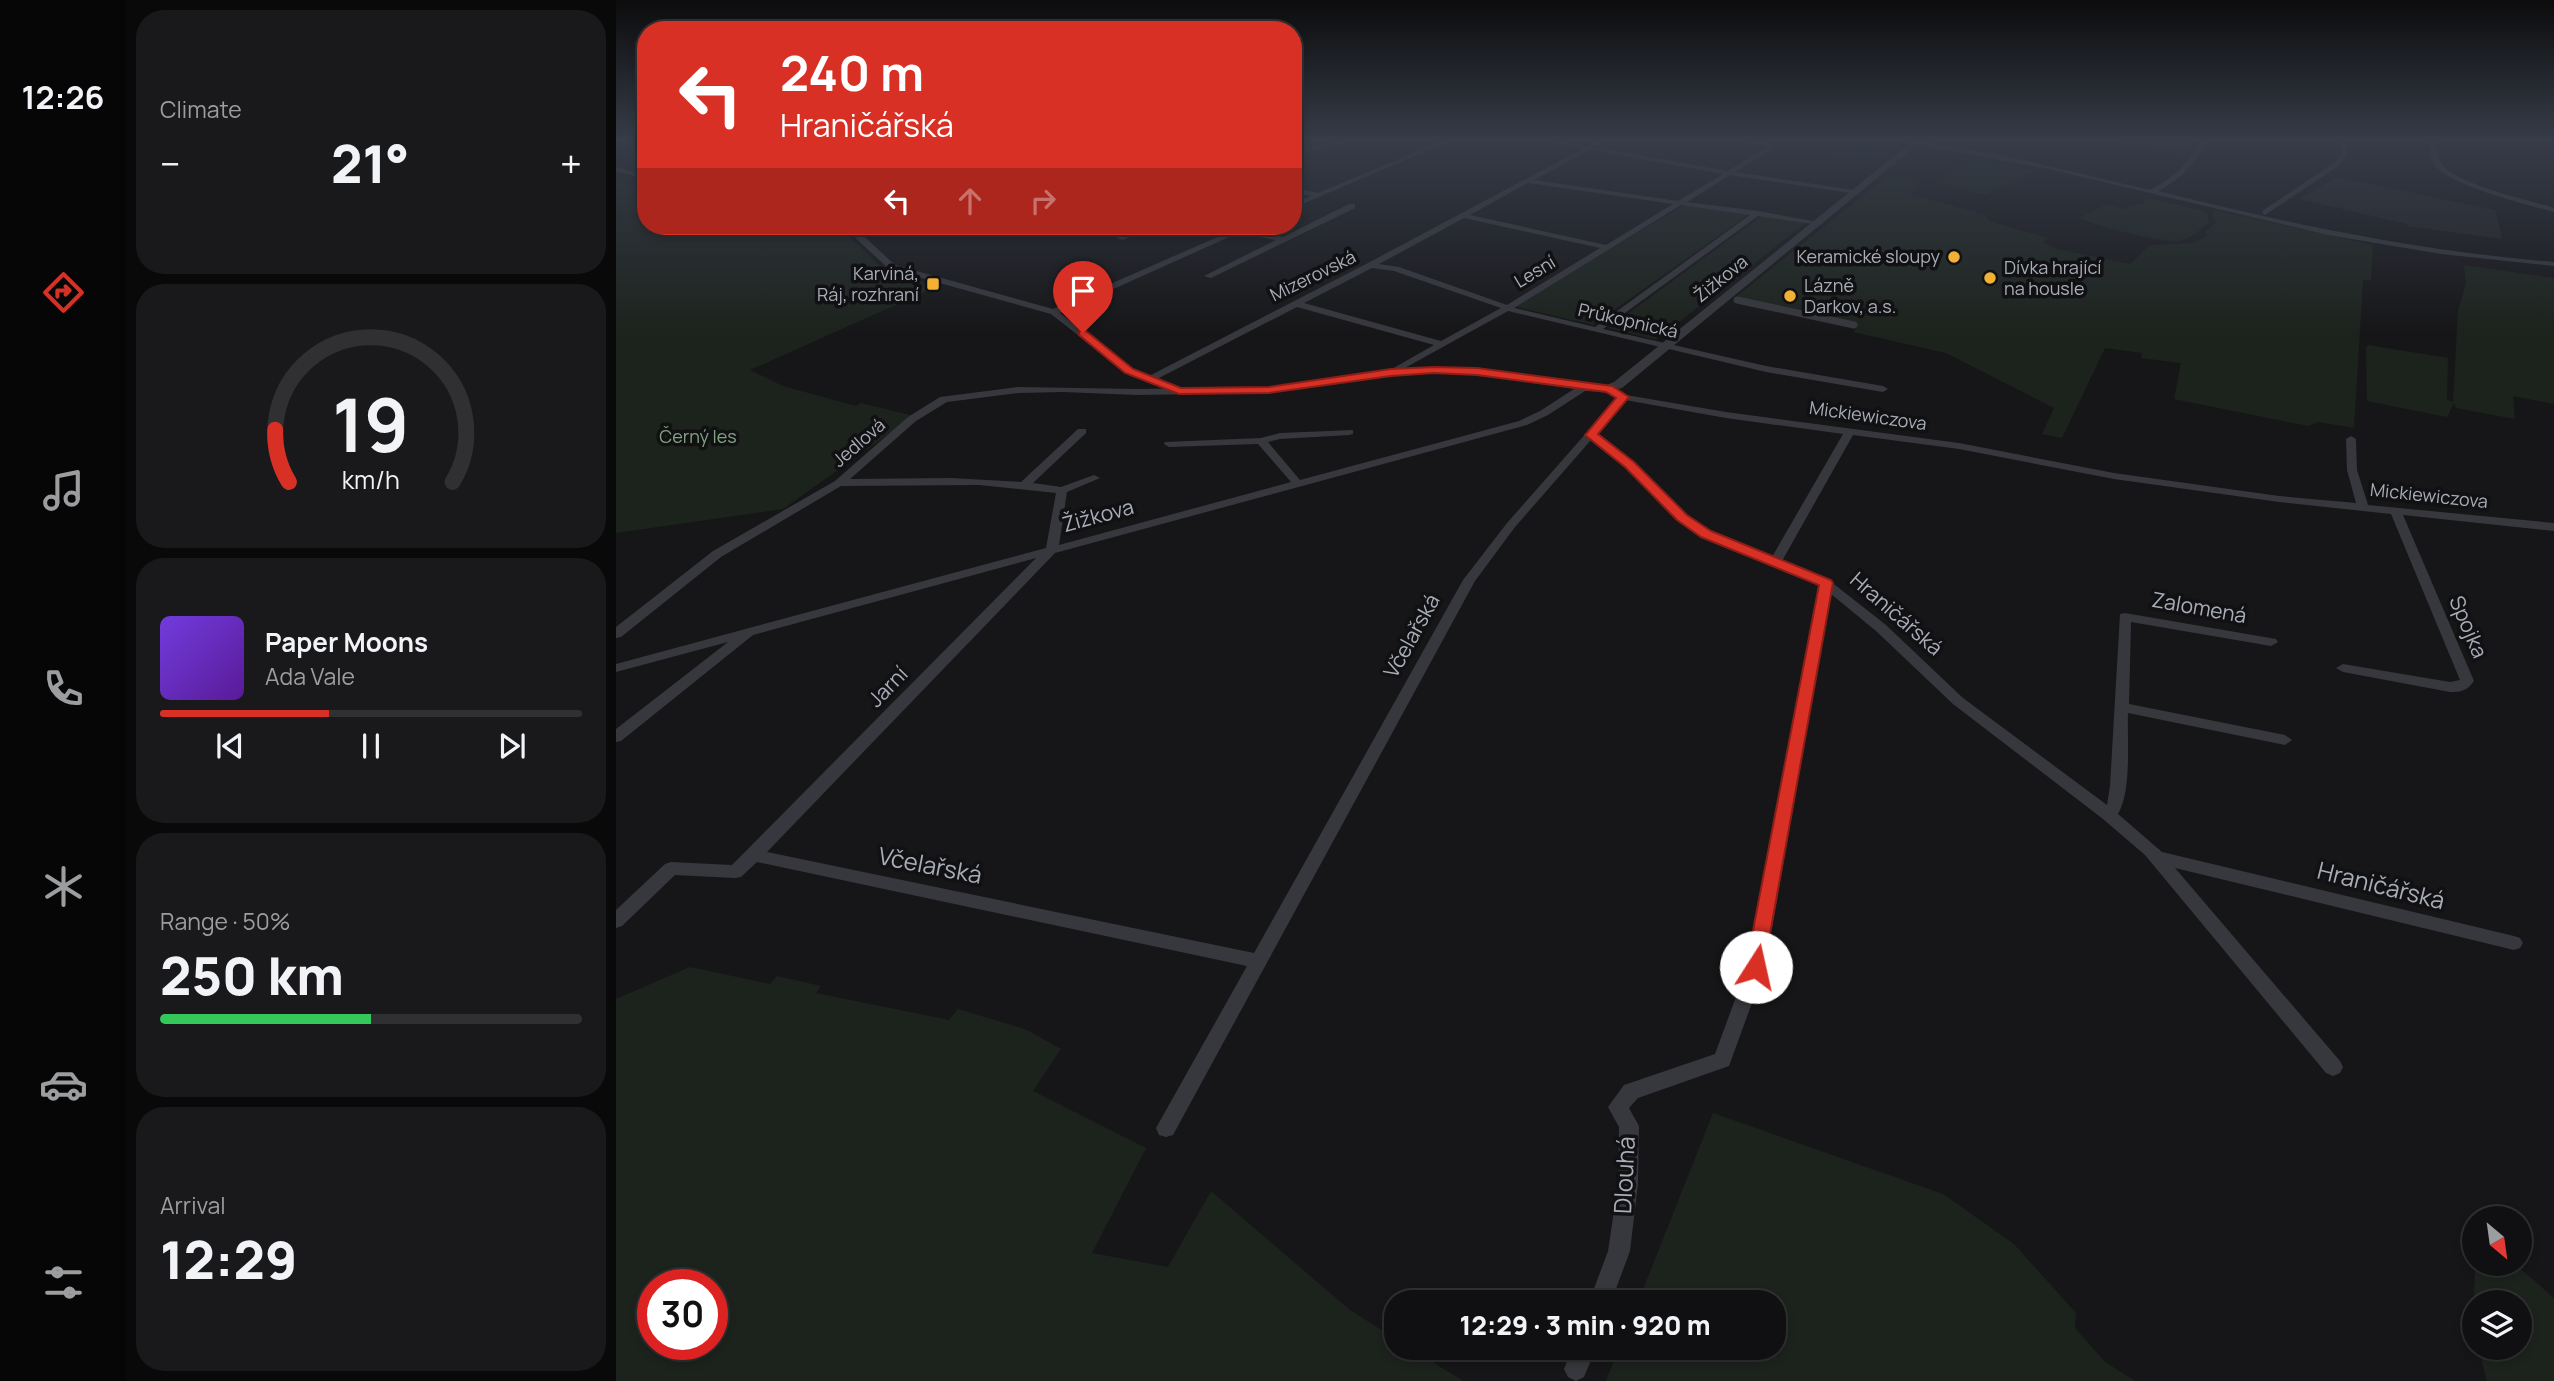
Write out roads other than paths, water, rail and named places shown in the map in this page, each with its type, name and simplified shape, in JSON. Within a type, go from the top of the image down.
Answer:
[{"type":"street","name":"Mizerovská","points":[[1148,380],[1482,205]]},
{"type":"street","name":"Lesní","points":[[1391,373],[1676,205]]},
{"type":"street","points":[[1704,205],[1820,223]]},
{"type":"street","name":"Žižkova","points":[[1608,389],[1618,385],[1842,205]]},
{"type":"street","points":[[2209,205],[2380,242],[2554,264]]},
{"type":"street","points":[[2265,212],[2275,205]]},
{"type":"street","points":[[1302,230],[1352,206]]},
{"type":"street","points":[[1597,330],[1758,214]]},
{"type":"street","points":[[1464,216],[1606,247]]},
{"type":"street","name":"Mickiewiczova","points":[[857,235],[891,267],[1054,312],[1067,319],[1114,360],[1148,380],[1179,391]]},
{"type":"street","points":[[1120,238],[1128,235]]},
{"type":"street","points":[[1054,312],[1227,235]]},
{"type":"street","points":[[1260,235],[1284,239]]},
{"type":"street","points":[[1208,276],[1292,235]]},
{"type":"street","name":"Průkopnická","points":[[1371,265],[1396,268],[1505,308],[1766,369],[1883,389]]},
{"type":"street","points":[[1737,299],[1854,325]]},
{"type":"street","points":[[1294,303],[1441,344]]},
{"type":"street","name":"Mickiewiczova","points":[[1162,391],[1269,390],[1391,373],[1477,372],[1608,389],[1623,397],[1729,416],[1959,446],[2114,476],[2279,499],[2551,527]]},
{"type":"street","name":"Žižkova","points":[[616,668],[1523,423],[1544,414],[1584,387]]},
{"type":"street","name":"Jedlová","points":[[616,634],[717,554],[839,483],[912,419],[944,400],[1018,390],[1162,391]]},
{"type":"street","name":"Včelařská","points":[[1166,1128],[1469,580],[1511,525],[1623,397]]},
{"type":"street","points":[[1775,563],[1850,430]]},
{"type":"street","points":[[1025,484],[1082,431]]},
{"type":"street","points":[[1169,444],[1261,441],[1280,436],[1349,432]]},
{"type":"street","name":"Hraničářská","points":[[1591,435],[1629,464],[1682,517],[1706,534],[1826,583],[1881,628],[1958,701],[2109,815],[2155,857],[2333,1067]]},
{"type":"street","points":[[2351,439],[2352,470],[2363,507]]},
{"type":"street","points":[[1261,441],[1297,483]]},
{"type":"street","points":[[839,483],[953,480],[1025,484],[1062,490],[1094,478]]},
{"type":"street","points":[[1052,549],[1062,490]]},
{"type":"street","name":"Spojka","points":[[2343,668],[2450,687],[2461,687],[2467,681],[2395,510]]},
{"type":"street","name":"Jarní","points":[[754,855],[1052,549]]},
{"type":"street","name":"Dlouhá","points":[[1604,1290],[1619,1251],[1628,1184],[1629,1126],[1618,1107],[1631,1091],[1722,1060],[1756,967],[1826,583]]},
{"type":"street","name":"Zalomená","points":[[2109,815],[2115,805],[2118,786],[2125,617],[2271,642]]},
{"type":"street","points":[[616,737],[752,630]]},
{"type":"street","points":[[2122,707],[2285,740]]},
{"type":"street","points":[[616,921],[671,868],[735,872],[754,855]]},
{"type":"street","name":"Včelařská","points":[[754,855],[1259,961]]},
{"type":"street","name":"Hraničářská","points":[[2155,857],[2514,943]]},
{"type":"place","name":"Keramické sloupy","points":[[1954,257]]},
{"type":"place","name":"Dívka hrající na housle","points":[[1990,278]]},
{"type":"place","name":"Karviná, Ráj, rozhraní","points":[[933,284]]},
{"type":"place","name":"Lázně Darkov, a.s.","points":[[1790,296]]},
{"type":"park label","name":"Černý les","points":[[698,437]]}]
